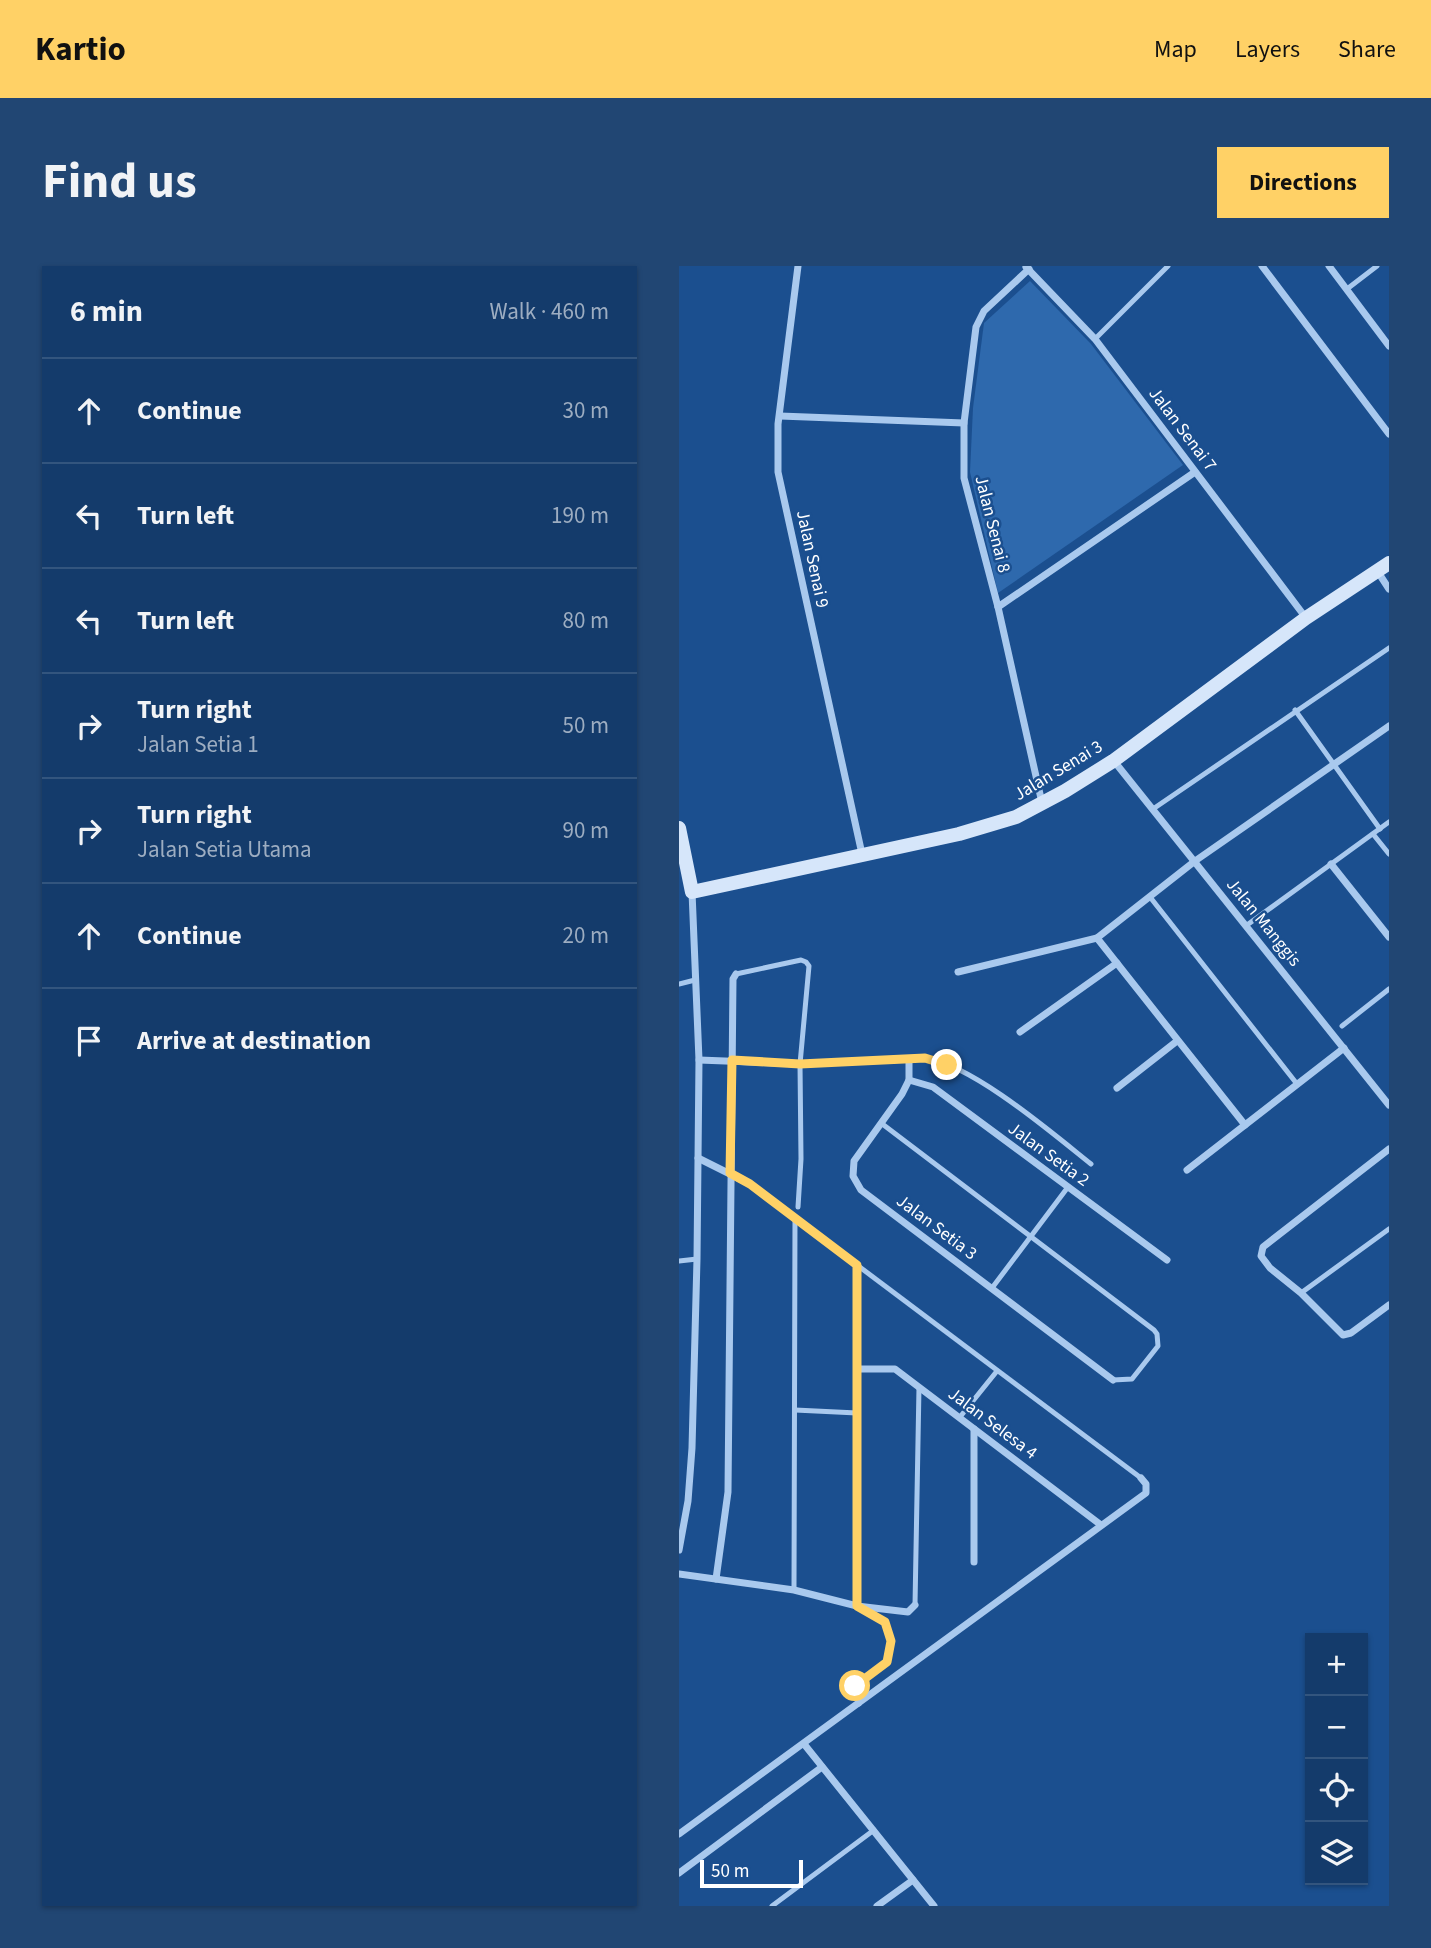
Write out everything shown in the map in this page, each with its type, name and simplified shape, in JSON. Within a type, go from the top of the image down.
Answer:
[{"type":"street","name":"Jalan Senai 9","points":[[798,266],[780,416],[778,472],[862,854]]},
{"type":"street","points":[[1262,266],[1389,434]]},
{"type":"street","points":[[1329,266],[1389,346]]},
{"type":"street","name":"Jalan Senai 7","points":[[1027,268],[1095,339],[1306,618]]},
{"type":"street","name":"Jalan Senai 8","points":[[1027,268],[984,311],[976,327],[964,423],[964,478],[998,607],[1042,803]]},
{"type":"street","points":[[780,416],[964,423]]},
{"type":"street","points":[[998,607],[1195,472]]},
{"type":"street","points":[[1383,568],[1389,589]]},
{"type":"street","name":"Jalan Senai 3","points":[[692,892],[971,830],[1016,817],[1113,761],[1306,618],[1383,568]]},
{"type":"street","points":[[958,972],[1097,938],[1195,861],[1389,726]]},
{"type":"street","name":"Jalan Manggis","points":[[1113,761],[1389,1105]]},
{"type":"street","points":[[679,828],[684,871],[692,892],[698,1060],[692,1448],[688,1501],[679,1549]]},
{"type":"street","points":[[1331,864],[1389,937]]},
{"type":"street","points":[[1097,938],[1245,1125]]},
{"type":"street","points":[[1020,1032],[1117,963]]},
{"type":"street","points":[[716,1579],[728,1492],[730,1173],[733,979],[736,974]]},
{"type":"street","points":[[1117,1088],[1177,1041]]},
{"type":"street","points":[[1187,1170],[1344,1048]]},
{"type":"street","points":[[698,1060],[800,1064],[909,1059],[909,1080]]},
{"type":"street","name":"Jalan Setia 3","points":[[909,1080],[854,1161],[853,1177],[860,1190],[1113,1380]]},
{"type":"street","name":"Jalan Setia 2","points":[[909,1080],[933,1087],[1167,1260]]},
{"type":"street","points":[[1389,1149],[1263,1247],[1262,1256],[1270,1268],[1301,1293],[1343,1335],[1351,1333],[1389,1305]]},
{"type":"street","points":[[698,1158],[750,1184],[857,1265],[857,1606]]},
{"type":"street","name":"Jalan Selesa 4","points":[[858,1369],[895,1369],[1101,1525]]},
{"type":"street","points":[[974,1429],[974,1562]]},
{"type":"street","points":[[679,1834],[1146,1493],[1146,1484],[1142,1479]]},
{"type":"street","points":[[679,1574],[794,1590],[857,1606],[908,1612],[915,1605]]},
{"type":"street","points":[[804,1744],[934,1906]]},
{"type":"street","points":[[679,1873],[823,1767]]},
{"type":"street","points":[[877,1906],[913,1880]]},
{"type":"lane","points":[[1095,339],[1168,266]]},
{"type":"lane","points":[[1347,289],[1377,266]]},
{"type":"lane","points":[[1153,809],[1389,648]]},
{"type":"lane","points":[[1295,710],[1380,829]]},
{"type":"lane","points":[[1247,925],[1389,822]]},
{"type":"lane","points":[[1373,834],[1389,854]]},
{"type":"lane","points":[[1150,897],[1297,1084]]},
{"type":"lane","points":[[736,974],[801,960],[809,966],[800,1064],[801,1146],[798,1207]]},
{"type":"lane","points":[[679,984],[695,980]]},
{"type":"lane","points":[[1342,1026],[1389,989]]},
{"type":"lane","points":[[909,1059],[925,1058],[947,1065],[982,1083],[1091,1164]]},
{"type":"lane","points":[[881,1123],[1157,1334],[1158,1346],[1132,1379],[1113,1380]]},
{"type":"lane","points":[[992,1288],[1068,1187]]},
{"type":"lane","points":[[794,1590],[795,1217]]},
{"type":"lane","points":[[1301,1293],[1389,1229]]},
{"type":"lane","points":[[679,1261],[697,1259]]},
{"type":"lane","points":[[857,1265],[1142,1479]]},
{"type":"lane","points":[[960,1417],[997,1371]]},
{"type":"lane","points":[[915,1605],[919,1387]]},
{"type":"lane","points":[[795,1410],[857,1413]]},
{"type":"lane","points":[[857,1606],[885,1622],[891,1641],[887,1662],[855,1686],[859,1704]]},
{"type":"lane","points":[[772,1906],[874,1830]]},
{"type":"shaded area","points":[[1030,281],[1091,344],[1183,465],[998,593],[970,472],[973,408],[984,323]]},
{"type":"route","points":[[855,1686],[887,1662],[891,1641],[885,1622],[857,1606],[857,1265],[750,1184],[730,1173],[732,1060],[800,1064],[925,1058],[947,1065]]}]
